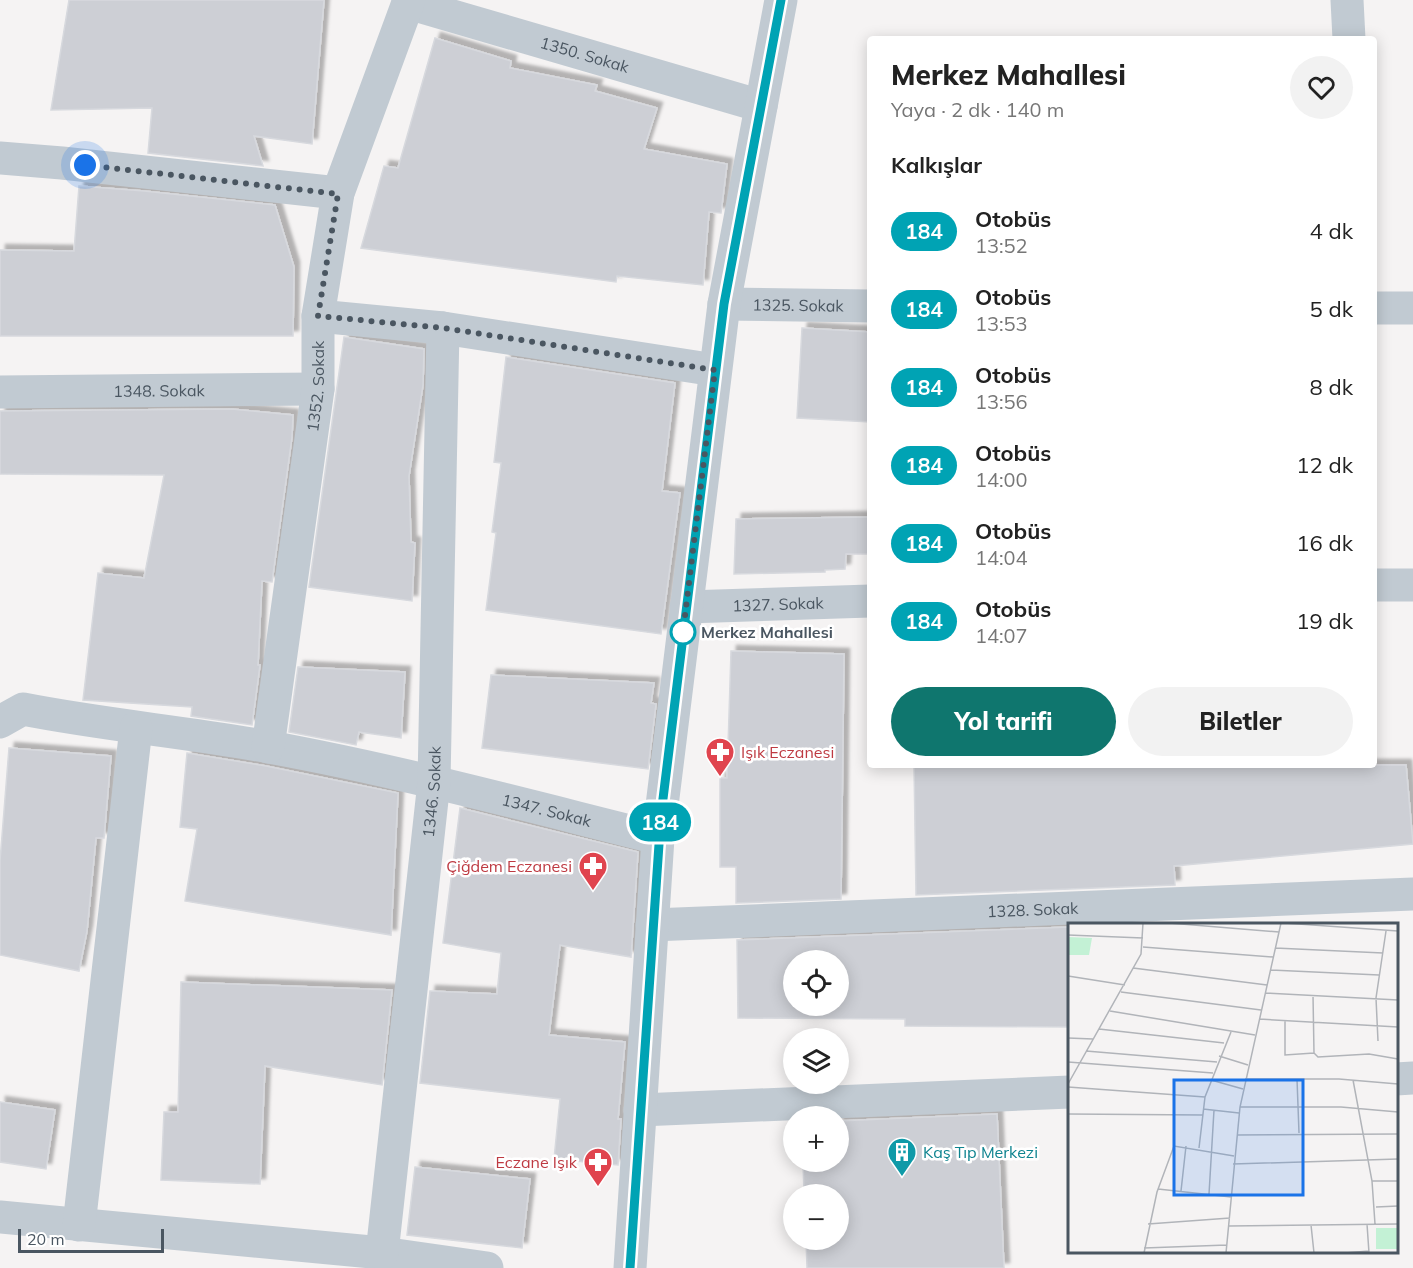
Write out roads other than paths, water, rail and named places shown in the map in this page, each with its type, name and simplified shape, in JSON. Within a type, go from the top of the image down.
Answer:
[{"type":"street","points":[[630,1268],[658,838],[724,304],[781,0]]},
{"type":"street","points":[[1347,0],[1349,36]]},
{"type":"street","name":"1350. Sokak","points":[[408,2],[761,106]]},
{"type":"street","name":"1352. Sokak","points":[[268,747],[318,389],[318,316],[338,194],[408,2]]},
{"type":"street","points":[[0,158],[338,194]]},
{"type":"street","name":"1325. Sokak","points":[[724,304],[867,306]]},
{"type":"street","points":[[1377,308],[1413,308]]},
{"type":"street","points":[[318,316],[443,328],[715,370]]},
{"type":"street","name":"1346. Sokak","points":[[382,1253],[434,782],[443,328]]},
{"type":"street","name":"1348. Sokak","points":[[0,392],[318,389]]},
{"type":"street","points":[[1377,585],[1413,585]]},
{"type":"street","name":"1327. Sokak","points":[[686,607],[867,601]]},
{"type":"street","name":"1347. Sokak","points":[[0,722],[23,709],[66,718],[268,747],[434,782],[658,838]]},
{"type":"street","points":[[80,1225],[136,728]]},
{"type":"street","name":"1328. Sokak","points":[[652,925],[1413,894]]},
{"type":"street","points":[[1398,1079],[1413,1078]]},
{"type":"street","points":[[640,1110],[1068,1092]]},
{"type":"street","points":[[0,1217],[382,1253],[487,1268]]},
{"type":"place","name":"Merkez Mahallesi","points":[[683,632]]},
{"type":"place","name":"Işık Eczanesi","points":[[720,778]]},
{"type":"place","name":"Çiğdem Eczanesi","points":[[593,892]]},
{"type":"place","name":"Kaş Tıp Merkezi","points":[[902,1178]]},
{"type":"place","name":"Eczane Işık","points":[[598,1188]]}]
